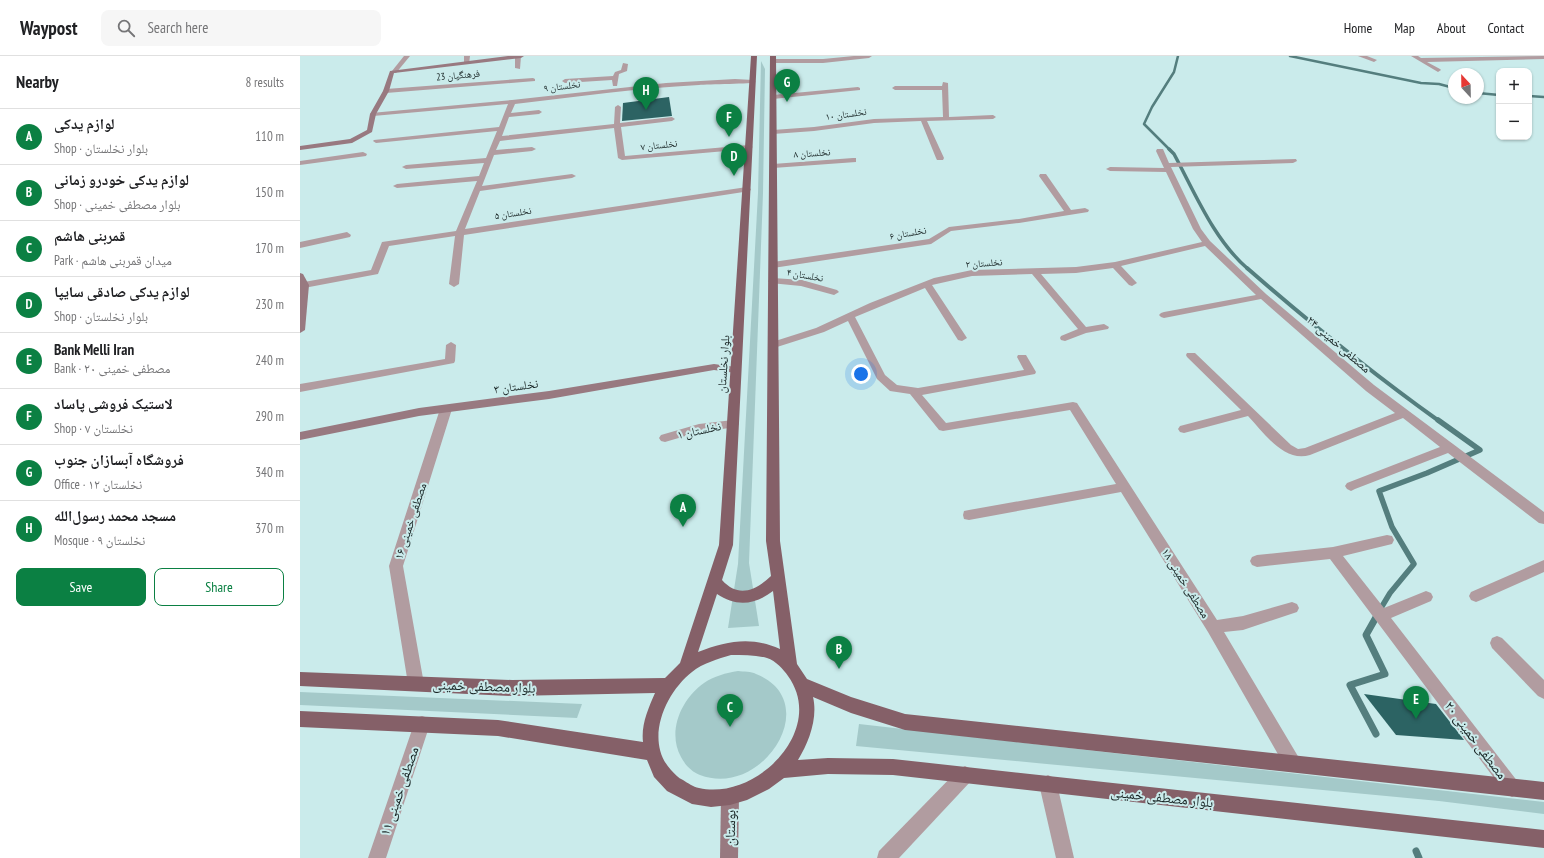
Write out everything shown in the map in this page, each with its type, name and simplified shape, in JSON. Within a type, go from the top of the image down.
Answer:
[{"type":"main road","name":"بلوار نخلستان","points":[[686,667],[726,545],[753,82],[765,58]]},
{"type":"main road","points":[[765,58],[773,97],[774,541],[790,666]]},
{"type":"main road","points":[[714,581],[720,590],[730,596],[743,598],[757,595],[769,588],[778,578]]},
{"type":"main road","points":[[731,648],[753,648],[773,654],[790,666],[803,685],[807,705],[805,727],[796,750],[780,770],[757,788],[730,797],[703,798],[679,790],[661,774],[651,752],[650,729],[657,706],[669,685],[686,667],[708,655],[731,648]]},
{"type":"main road","name":"بلوار مصطفی خمینی","points":[[300,679],[512,688],[669,685]]},
{"type":"main road","points":[[803,685],[851,705],[905,722],[1544,791]]},
{"type":"main road","points":[[300,719],[498,728],[651,752]]},
{"type":"main road","name":"بلوار مصطفی خمینی","points":[[780,770],[828,766],[893,767],[1544,840]]},
{"type":"street","points":[[300,148],[352,141],[370,131],[373,114],[386,91],[392,72],[394,72],[407,56]]},
{"type":"street","points":[[394,72],[467,60],[519,56],[518,68]]},
{"type":"street","points":[[765,58],[823,61],[869,56]]},
{"type":"street","points":[[1361,56],[1374,60]]},
{"type":"street","points":[[1414,56],[1438,70]]},
{"type":"street","points":[[1420,60],[1544,57]]},
{"type":"street","points":[[615,90],[615,78],[617,73],[624,71],[625,64]]},
{"type":"street","points":[[565,81],[615,78]]},
{"type":"street","name":"فرهنگیان 23","points":[[386,91],[532,80]]},
{"type":"street","name":"نخلستان ۹","points":[[373,114],[512,102],[615,90],[713,83],[753,82]]},
{"type":"street","points":[[895,88],[945,85],[946,118]]},
{"type":"street","points":[[773,97],[858,89]]},
{"type":"street","points":[[454,284],[460,232],[512,102]]},
{"type":"street","name":"نخلستان ۷","points":[[618,107],[617,124],[622,158],[749,147]]},
{"type":"street","points":[[507,115],[539,112]]},
{"type":"street","name":"نخلستان ۱۰","points":[[773,132],[814,129],[874,121],[993,117]]},
{"type":"street","points":[[497,139],[617,124],[672,119]]},
{"type":"street","points":[[923,119],[940,158]]},
{"type":"street","points":[[376,141],[501,129]]},
{"type":"street","points":[[406,167],[532,149]]},
{"type":"street","name":"مصطفی خمینی ۲۴","points":[[1160,151],[1197,229],[1207,243],[1263,296],[1370,388],[1544,519]]},
{"type":"street","points":[[300,163],[363,154]]},
{"type":"street","name":"نخلستان ۸","points":[[773,166],[853,160]]},
{"type":"street","points":[[1110,169],[1293,161]]},
{"type":"street","points":[[477,189],[572,176]]},
{"type":"street","points":[[1043,176],[1069,212]]},
{"type":"street","points":[[397,186],[482,178]]},
{"type":"street","name":"نخلستان ۵","points":[[302,281],[375,272],[385,244],[747,189]]},
{"type":"street","name":"نخلستان ۶","points":[[773,265],[931,241],[949,229],[1019,221],[1085,210]]},
{"type":"street","points":[[300,245],[347,235]]},
{"type":"street","name":"نخلستان ۲","points":[[773,345],[820,330],[927,284],[972,273],[1076,270],[1115,265],[1207,243]]},
{"type":"street","points":[[1115,265],[1132,283]]},
{"type":"street","points":[[1034,271],[1084,330]]},
{"type":"street","points":[[300,330],[302,281]]},
{"type":"street","name":"نخلستان ۴","points":[[773,281],[802,283],[834,292]]},
{"type":"street","points":[[927,284],[962,338]]},
{"type":"street","points":[[1164,316],[1263,296]]},
{"type":"street","points":[[850,316],[881,377],[894,388],[918,392],[1031,372],[1022,357]]},
{"type":"street","points":[[1065,338],[1084,330],[1104,327]]},
{"type":"street","points":[[300,388],[450,361],[451,345]]},
{"type":"street","points":[[1191,355],[1287,448],[1297,453],[1306,452],[1404,414]]},
{"type":"street","name":"نخلستان ۳","points":[[300,436],[419,412],[549,395],[714,367],[736,370]]},
{"type":"street","name":"مصطفی خمینی ۱۸","points":[[913,391],[943,427],[1073,406],[1213,627],[1293,764]]},
{"type":"street","name":"مصطفی خمینی ۱۶","points":[[416,684],[396,566],[446,409]]},
{"type":"street","points":[[1184,429],[1250,412]]},
{"type":"street","name":"نخلستان ۱","points":[[665,438],[699,428],[732,424]]},
{"type":"street","points":[[1351,486],[1449,448]]},
{"type":"street","points":[[969,515],[1124,487]]},
{"type":"street","points":[[1257,561],[1333,553],[1387,540]]},
{"type":"street","name":"مصطفی خمینی ۲۰","points":[[1333,553],[1512,788]]},
{"type":"street","points":[[1476,596],[1544,566]]},
{"type":"street","points":[[1381,616],[1426,597]]},
{"type":"street","points":[[1213,627],[1243,623],[1292,608]]},
{"type":"street","points":[[1497,643],[1544,691]]},
{"type":"street","name":"مصطفی خمینی ۱۱","points":[[377,858],[422,724]]},
{"type":"street","points":[[886,858],[965,775]]},
{"type":"street","points":[[1048,784],[1065,858]]},
{"type":"street","name":"بوستان","points":[[729,858],[730,797]]},
{"type":"shaded area","points":[[761,61],[765,69],[763,193],[749,563],[759,626],[728,628],[738,564],[758,193]]},
{"type":"shaded area","points":[[738,671],[754,673],[776,687],[785,705],[785,724],[778,744],[764,761],[745,773],[723,779],[700,775],[694,772],[687,765],[681,757],[677,747],[675,737],[679,717],[689,698],[704,683],[720,675]]},
{"type":"shaded area","points":[[300,692],[582,704],[577,718],[300,705]]},
{"type":"shaded area","points":[[859,724],[1544,802],[1544,814],[1439,801],[856,746]]},
{"type":"building","points":[[669,97],[672,116],[622,121],[623,103]]},
{"type":"building","points":[[1364,694],[1436,704],[1464,740],[1396,735]]},
{"type":"waterway","points":[[1178,56],[1174,72],[1152,107],[1144,124],[1174,154],[1215,230],[1225,244],[1247,268]]},
{"type":"waterway","points":[[1290,56],[1421,83],[1439,84],[1448,86]]},
{"type":"waterway","points":[[1484,94],[1496,95]]},
{"type":"waterway","points":[[1532,96],[1544,97]]},
{"type":"waterway","points":[[1247,268],[1341,347],[1439,421]]},
{"type":"waterway","points":[[1378,613],[1390,593],[1414,564],[1392,527],[1379,491],[1427,473],[1480,450],[1438,420]]},
{"type":"waterway","points":[[1376,734],[1350,685],[1385,674],[1366,635],[1379,612]]},
{"type":"waterway","points":[[1416,851],[1419,858]]},
{"type":"place","name":"فروشگاه آبسازان جنوب","points":[[787,102]]},
{"type":"place","name":"مسجد محمد رسول‌الله","points":[[646,110]]},
{"type":"place","name":"لاستیک فروشی پاساد","points":[[729,137]]},
{"type":"place","name":"لوازم یدکی صادقی سایپا","points":[[734,176]]},
{"type":"place","name":"لوازم یدکی","points":[[683,527]]},
{"type":"place","name":"لوازم یدکی خودرو زمانی","points":[[839,669]]},
{"type":"place","name":"Bank Melli Iran","points":[[1416,719]]},
{"type":"place","name":"قمربنی هاشم","points":[[730,727]]}]
